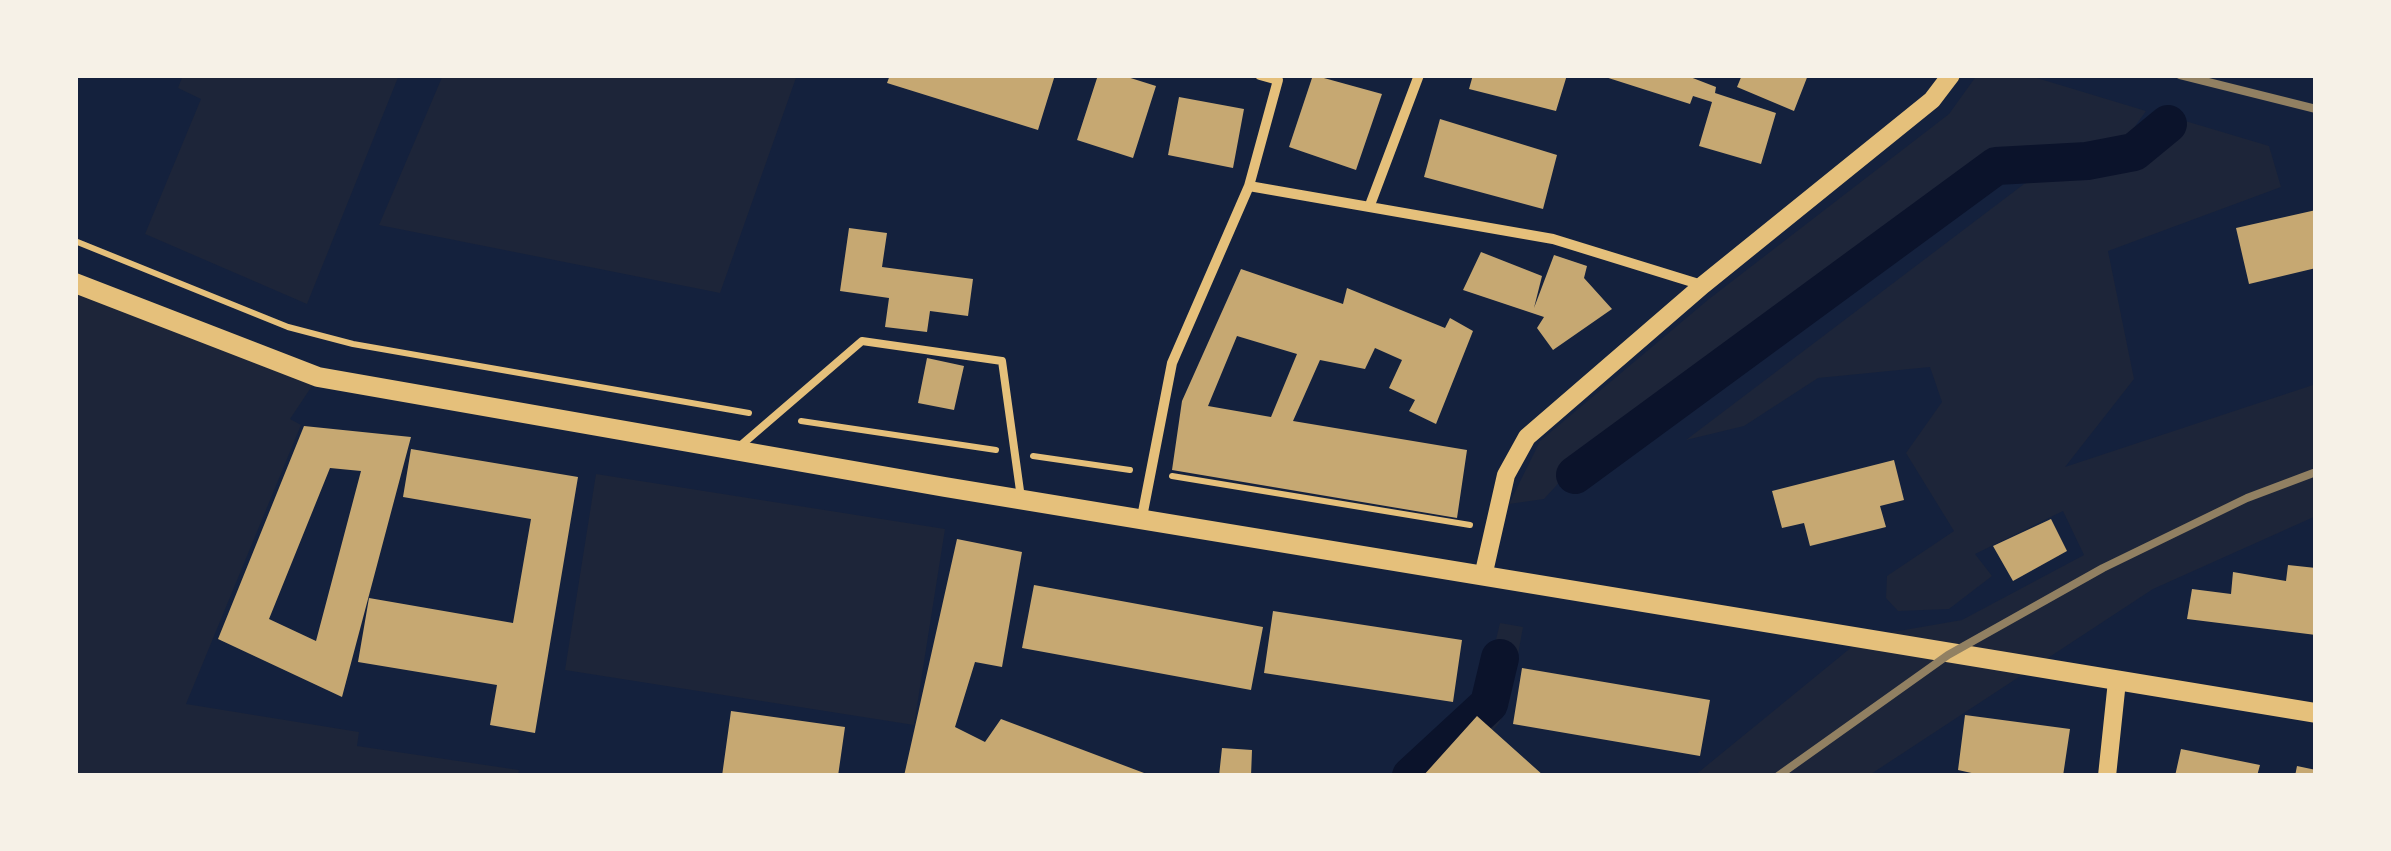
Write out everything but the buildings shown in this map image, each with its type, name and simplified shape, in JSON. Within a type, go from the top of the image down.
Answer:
[{"type":"main road","points":[[75,283],[318,377],[2316,713]]},
{"type":"street","points":[[1142,516],[1172,363],[1250,186],[1278,80],[1260,75]]},
{"type":"street","points":[[1370,205],[1419,75]]},
{"type":"street","points":[[1484,572],[1506,474],[1527,437],[1702,285],[1932,100],[1952,75]]},
{"type":"street","points":[[1250,186],[1553,239],[1702,285]]},
{"type":"street","points":[[2107,776],[2118,681]]},
{"type":"lane","points":[[735,450],[862,341],[1002,361],[1021,498]]},
{"type":"shaded area","points":[[183,75],[399,75],[307,304],[145,234],[201,99],[178,88]]},
{"type":"shaded area","points":[[443,75],[797,75],[720,293],[379,225]]},
{"type":"shaded area","points":[[1977,75],[2027,75],[2146,111],[2123,143],[1979,156],[1590,449],[1544,499],[1509,504],[1540,441],[1709,299],[1949,114]]},
{"type":"shaded area","points":[[2182,120],[2269,146],[2281,187],[2108,251],[2134,379],[2065,467],[2316,384],[2316,516],[2153,589],[1868,776],[1694,776],[1864,637],[1962,620],[2084,555],[2063,511],[1975,554],[1992,576],[1949,609],[1898,611],[1886,598],[1887,576],[1954,531],[1906,453],[1942,402],[1930,367],[1818,378],[1744,426],[1686,440],[2028,181],[2135,168]]},
{"type":"shaded area","points":[[75,285],[318,377],[290,419],[301,425],[186,704],[359,732],[357,746],[519,770],[518,776],[75,776]]},
{"type":"shaded area","points":[[596,474],[945,529],[914,725],[565,670]]},
{"type":"shaded area","points":[[1500,623],[1523,627],[1509,704],[1499,723],[1456,776],[1392,776],[1480,706]]},
{"type":"waterway","points":[[1575,475],[1996,166],[2087,161],[2134,152],[2168,124]]},
{"type":"waterway","points":[[1411,776],[1489,704],[1500,658]]},
{"type":"railway","points":[[2180,75],[2316,109]]},
{"type":"railway","points":[[1778,776],[1948,655],[2103,568],[2247,498],[2316,472]]}]
